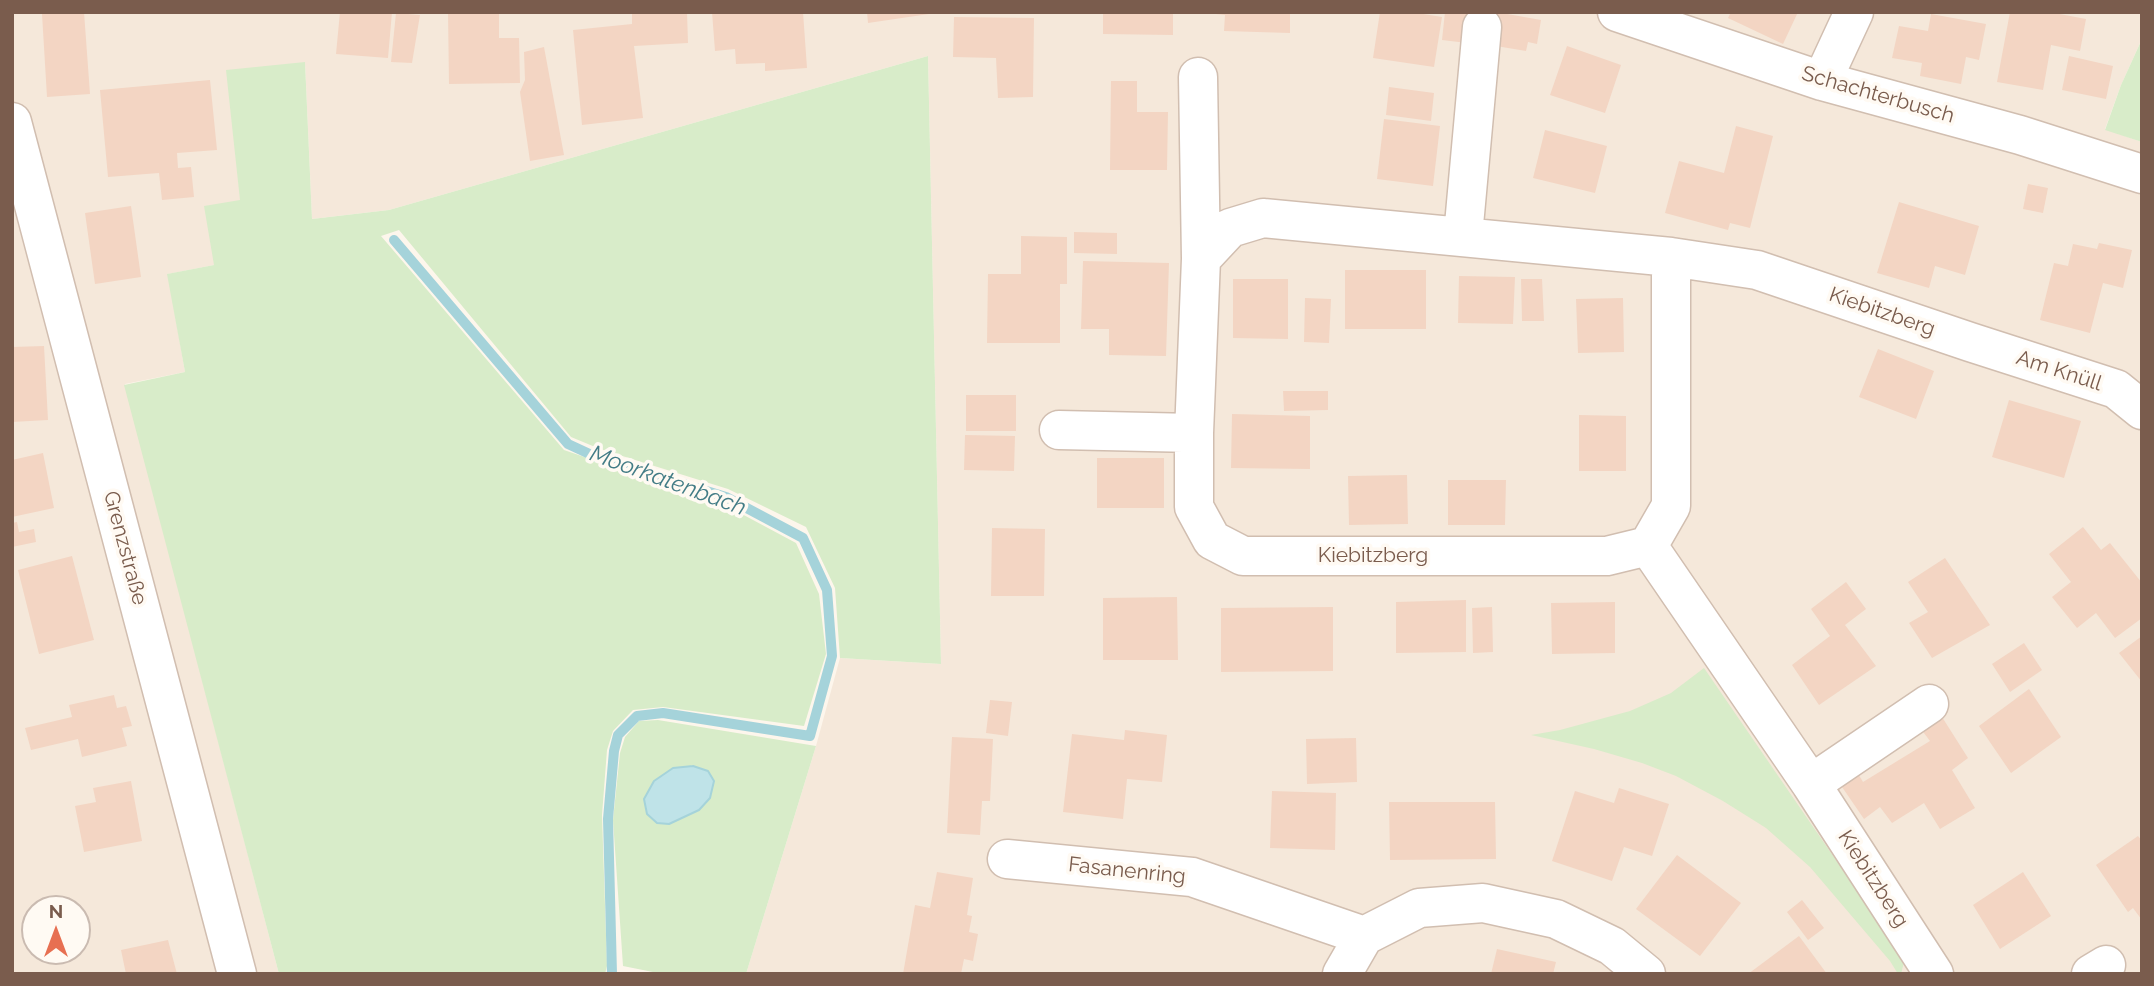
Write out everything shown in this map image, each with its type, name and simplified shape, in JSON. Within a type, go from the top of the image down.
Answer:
[{"type":"street","name":"Schachterbusch","points":[[1617,12],[1822,81],[2020,135],[2142,174]]},
{"type":"street","points":[[1822,81],[1854,12]]},
{"type":"street","points":[[1463,236],[1482,27]]},
{"type":"street","name":"Kiebitzberg","points":[[1198,77],[1201,259],[1194,433],[1194,508],[1212,540],[1243,556],[1607,556],[1648,546],[1811,784],[1934,974]]},
{"type":"street","name":"Grenzstraße","points":[[12,122],[237,974]]},
{"type":"street","name":"Kiebitzberg","points":[[1201,259],[1230,228],[1263,218],[1671,257],[1757,270],[1970,342]]},
{"type":"street","points":[[1648,546],[1671,506],[1671,257]]},
{"type":"street","name":"Am Knüll","points":[[1970,342],[2116,388],[2142,410]]},
{"type":"street","points":[[1059,430],[1194,433]]},
{"type":"street","points":[[1811,784],[1929,704]]},
{"type":"street","name":"Fasanenring","points":[[1007,859],[1192,877],[1364,936]]},
{"type":"street","points":[[1342,974],[1364,936],[1419,908],[1483,903],[1556,919],[1612,946],[1646,974]]},
{"type":"shaded area","points":[[12,12],[2142,12],[2142,39],[2105,129],[2142,142],[2142,974],[746,974],[840,658],[941,664],[928,56],[389,210],[312,219],[305,62],[240,200],[214,265],[168,274],[185,372],[125,384],[279,974],[12,974]]},
{"type":"green space","points":[[2142,39],[2142,142],[2105,130],[2121,85]]},
{"type":"green space","points":[[928,56],[941,664],[840,658],[835,588],[806,527],[728,489],[600,449],[571,437],[399,230],[381,236],[564,450],[725,505],[796,543],[819,594],[826,654],[804,726],[663,707],[633,710],[613,731],[607,750],[602,815],[607,966],[605,974],[279,974],[124,385],[185,372],[167,274],[214,265],[204,206],[240,200],[226,70],[305,62],[312,219],[389,210]]},
{"type":"green space","points":[[1704,668],[1886,933],[1904,962],[1901,974],[1898,974],[1810,867],[1766,828],[1676,776],[1594,749],[1531,735],[1630,711],[1671,693]]},
{"type":"green space","points":[[658,720],[816,746],[746,974],[663,974],[623,966],[613,820],[620,753],[625,737],[639,721]]},
{"type":"water","points":[[693,766],[708,771],[714,781],[710,798],[699,810],[669,824],[657,823],[647,814],[644,799],[654,781],[673,768]]},
{"type":"building","points":[[84,12],[90,94],[47,97],[42,14]]},
{"type":"building","points":[[340,12],[392,12],[388,58],[336,54]]},
{"type":"building","points":[[448,12],[499,12],[499,38],[519,38],[520,83],[449,84]]},
{"type":"building","points":[[632,12],[687,12],[688,43],[634,46],[643,118],[582,125],[573,30],[632,24]]},
{"type":"building","points":[[712,12],[803,12],[807,68],[765,71],[765,63],[736,64],[735,49],[715,51]]},
{"type":"building","points":[[867,12],[929,12],[929,14],[868,23]]},
{"type":"building","points":[[1103,12],[1173,12],[1173,35],[1103,34]]},
{"type":"building","points":[[1216,12],[1290,12],[1290,33],[1224,31],[1225,15]]},
{"type":"building","points":[[1380,12],[1411,12],[1442,17],[1434,67],[1373,58]]},
{"type":"building","points":[[1445,12],[1479,12],[1475,44],[1442,40]]},
{"type":"building","points":[[1496,12],[1541,20],[1537,44],[1528,42],[1526,51],[1490,45]]},
{"type":"building","points":[[1731,12],[1798,12],[1783,44],[1728,18]]},
{"type":"building","points":[[2010,12],[2049,12],[2086,19],[2080,51],[2051,45],[2043,90],[1997,82]]},
{"type":"building","points":[[396,13],[420,15],[412,63],[391,62]]},
{"type":"building","points":[[1931,14],[1986,24],[1979,60],[1966,57],[1961,84],[1920,76],[1922,63],[1892,58],[1899,26],[1928,31]]},
{"type":"building","points":[[954,17],[1034,18],[1033,97],[998,98],[996,58],[953,57]]},
{"type":"building","points":[[1567,46],[1621,65],[1605,113],[1550,95]]},
{"type":"building","points":[[544,47],[564,155],[530,161],[520,92],[525,80],[524,52]]},
{"type":"building","points":[[2069,56],[2113,66],[2106,99],[2062,90]]},
{"type":"building","points":[[210,80],[217,150],[177,153],[178,168],[191,167],[194,197],[162,200],[159,173],[108,177],[100,90]]},
{"type":"building","points":[[1111,81],[1137,81],[1137,112],[1168,112],[1167,170],[1110,170]]},
{"type":"building","points":[[1389,87],[1434,93],[1431,121],[1386,115]]},
{"type":"building","points":[[1384,119],[1440,126],[1433,186],[1377,179]]},
{"type":"building","points":[[1736,126],[1773,136],[1750,228],[1730,223],[1728,230],[1665,213],[1679,161],[1724,173]]},
{"type":"building","points":[[1545,130],[1607,146],[1595,193],[1533,178]]},
{"type":"building","points":[[2028,184],[2048,188],[2043,213],[2023,209]]},
{"type":"building","points":[[1899,202],[1979,226],[1965,275],[1935,266],[1929,288],[1877,273]]},
{"type":"building","points":[[131,206],[141,277],[95,284],[85,213]]},
{"type":"building","points":[[1074,232],[1117,233],[1117,254],[1074,253]]},
{"type":"building","points":[[1021,236],[1067,237],[1067,284],[1060,284],[1060,343],[987,343],[988,274],[1021,274]]},
{"type":"building","points":[[2099,243],[2132,250],[2123,288],[2103,283],[2090,333],[2040,320],[2054,263],[2068,266],[2073,244],[2097,249]]},
{"type":"building","points":[[1083,261],[1169,263],[1166,356],[1109,355],[1109,329],[1081,329]]},
{"type":"building","points":[[1345,270],[1426,270],[1426,329],[1345,329]]},
{"type":"building","points":[[1459,276],[1515,277],[1513,324],[1458,323]]},
{"type":"building","points":[[1233,279],[1288,279],[1288,339],[1233,338]]},
{"type":"building","points":[[1521,279],[1542,279],[1544,321],[1522,321]]},
{"type":"building","points":[[1305,298],[1331,299],[1329,343],[1304,342]]},
{"type":"building","points":[[1623,298],[1624,352],[1578,353],[1576,299]]},
{"type":"building","points":[[44,346],[48,420],[12,422],[12,347]]},
{"type":"building","points":[[1878,349],[1934,371],[1916,419],[1859,397]]},
{"type":"building","points":[[1283,391],[1328,391],[1328,410],[1284,411]]},
{"type":"building","points":[[966,395],[1016,395],[1016,431],[966,431]]},
{"type":"building","points":[[2009,400],[2081,421],[2064,478],[1992,457]]},
{"type":"building","points":[[1232,414],[1310,416],[1310,469],[1231,468]]},
{"type":"building","points":[[1579,415],[1626,416],[1626,471],[1579,471]]},
{"type":"building","points":[[965,435],[1015,436],[1014,471],[964,470]]},
{"type":"building","points":[[43,453],[54,508],[12,517],[12,460]]},
{"type":"building","points":[[1097,458],[1164,458],[1164,508],[1097,508]]},
{"type":"building","points":[[1407,475],[1408,524],[1349,525],[1348,476]]},
{"type":"building","points":[[1448,480],[1506,480],[1505,525],[1448,525]]},
{"type":"building","points":[[17,522],[19,532],[34,529],[36,542],[12,547],[12,523]]},
{"type":"building","points":[[2083,527],[2101,550],[2110,543],[2142,583],[2142,618],[2115,638],[2096,613],[2077,628],[2052,597],[2071,582],[2049,554]]},
{"type":"building","points":[[992,528],[1045,529],[1044,596],[991,596]]},
{"type":"building","points":[[72,556],[94,640],[39,654],[18,570]]},
{"type":"building","points":[[1945,558],[1990,625],[1932,658],[1909,623],[1928,612],[1908,582]]},
{"type":"building","points":[[1846,582],[1866,609],[1845,625],[1876,666],[1819,705],[1792,665],[1830,636],[1811,609]]},
{"type":"building","points":[[1177,597],[1178,660],[1103,660],[1103,598]]},
{"type":"building","points":[[1466,600],[1466,652],[1396,653],[1396,602]]},
{"type":"building","points":[[1615,602],[1615,653],[1552,654],[1551,603]]},
{"type":"building","points":[[1333,607],[1333,671],[1221,672],[1221,608]]},
{"type":"building","points":[[1492,607],[1493,652],[1473,653],[1472,608]]},
{"type":"building","points":[[2142,636],[2142,682],[2119,653]]},
{"type":"building","points":[[2024,643],[2042,670],[2010,692],[1992,664]]},
{"type":"building","points":[[2029,689],[2061,737],[2011,773],[1979,726]]},
{"type":"building","points":[[114,695],[117,708],[126,706],[132,726],[122,728],[127,746],[82,757],[78,739],[31,750],[25,728],[72,717],[69,705]]},
{"type":"building","points":[[990,700],[1012,702],[1008,736],[986,733]]},
{"type":"building","points":[[1942,717],[1968,758],[1952,770],[1975,808],[1940,829],[1924,803],[1892,823],[1880,807],[1864,819],[1840,784],[1857,772],[1863,782],[1930,741],[1921,729]]},
{"type":"building","points":[[1125,730],[1167,735],[1162,782],[1127,779],[1123,819],[1063,812],[1072,734],[1124,740]]},
{"type":"building","points":[[952,737],[993,739],[990,801],[982,801],[980,835],[947,833]]},
{"type":"building","points":[[1356,738],[1357,782],[1307,784],[1306,739]]},
{"type":"building","points":[[131,781],[142,841],[84,852],[75,806],[96,802],[93,788]]},
{"type":"building","points":[[1619,788],[1669,804],[1652,856],[1624,847],[1612,881],[1552,861],[1575,791],[1614,803]]},
{"type":"building","points":[[1272,791],[1336,793],[1335,850],[1270,848]]},
{"type":"building","points":[[1389,802],[1495,802],[1496,859],[1390,860]]},
{"type":"building","points":[[2138,836],[2142,841],[2142,920],[2133,908],[2128,912],[2096,865]]},
{"type":"building","points":[[1677,855],[1741,903],[1700,956],[1636,909]]},
{"type":"building","points":[[937,872],[973,878],[967,915],[972,916],[969,932],[978,934],[973,961],[964,959],[961,974],[903,974],[915,905],[930,908]]},
{"type":"building","points":[[2023,872],[2051,916],[2000,949],[1973,905]]},
{"type":"building","points":[[1802,900],[1824,928],[1808,940],[1787,912]]},
{"type":"building","points":[[1799,936],[1827,974],[1748,974]]},
{"type":"building","points":[[168,940],[177,974],[126,974],[121,950]]},
{"type":"building","points":[[1497,949],[1556,962],[1553,974],[1491,974]]},
{"type":"waterway","name":"Moorkatenbach","points":[[394,240],[568,444],[596,457],[726,497],[803,538],[827,590],[832,656],[810,736],[663,713],[637,716],[618,735],[608,819],[612,974]]}]
